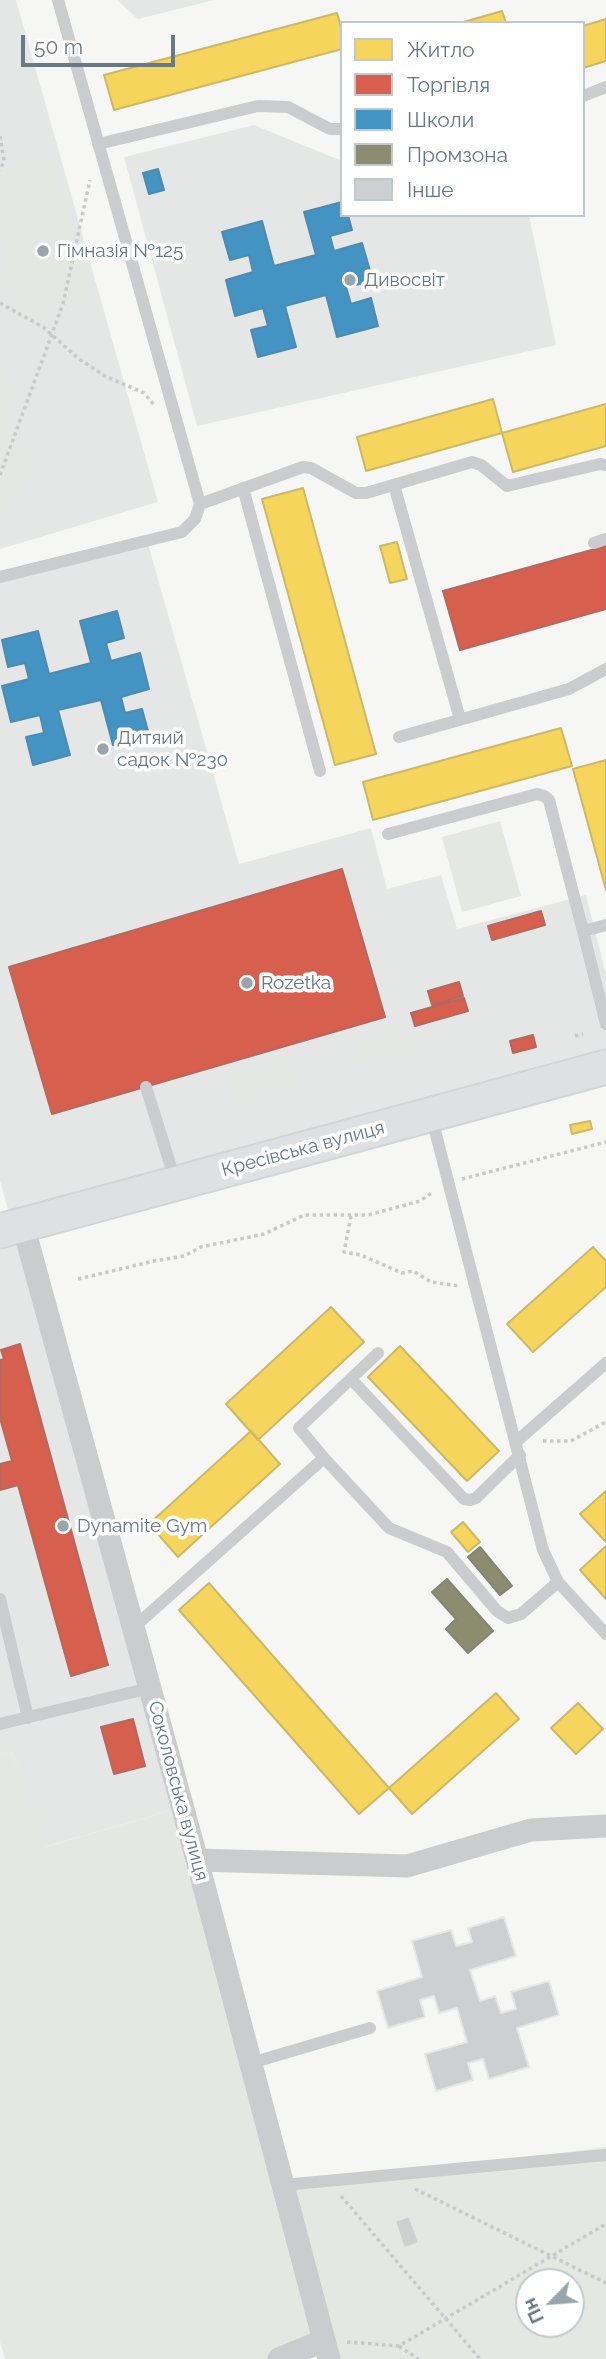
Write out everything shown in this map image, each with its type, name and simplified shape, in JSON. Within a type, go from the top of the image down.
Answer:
[{"type":"street","name":"Кресівська вулиця","points":[[12,1228],[606,1067]]},
{"type":"street","name":"Соколовська вулиця","points":[[12,1228],[134,1628],[326,2350]]},
{"type":"street","points":[[197,1860],[407,1867],[531,1830],[606,1826]]},
{"type":"street","points":[[279,2359],[326,2350]]},
{"type":"lane","points":[[0,577],[182,532],[195,519],[200,504],[58,0]]},
{"type":"lane","points":[[585,95],[606,87]]},
{"type":"lane","points":[[98,144],[258,106],[288,107],[330,129],[340,129]]},
{"type":"lane","points":[[200,504],[303,467],[311,468],[356,493],[366,493],[472,462],[481,465],[507,486],[600,464],[606,465]]},
{"type":"lane","points":[[394,485],[460,719]]},
{"type":"lane","points":[[243,488],[320,771]]},
{"type":"lane","points":[[399,737],[569,688],[606,669]]},
{"type":"lane","points":[[388,834],[537,794],[549,800],[606,1024]]},
{"type":"lane","points":[[583,931],[606,925]]},
{"type":"lane","points":[[146,1087],[176,1183]]},
{"type":"lane","points":[[431,1115],[543,1550],[558,1582],[606,1634]]},
{"type":"lane","points":[[378,1353],[299,1428],[388,1528],[447,1552],[497,1611],[508,1618],[521,1614],[558,1582]]},
{"type":"lane","points":[[517,1441],[606,1363]]},
{"type":"lane","points":[[351,1379],[464,1499],[475,1498],[520,1455]]},
{"type":"lane","points":[[134,1628],[324,1458]]},
{"type":"lane","points":[[0,1599],[28,1718]]},
{"type":"lane","points":[[0,1724],[150,1688]]},
{"type":"lane","points":[[251,2063],[370,2028]]},
{"type":"lane","points":[[283,2185],[606,2155]]},
{"type":"path","points":[[0,135],[4,161],[0,170]]},
{"type":"path","points":[[0,475],[63,304],[98,144]]},
{"type":"path","points":[[0,303],[43,327],[79,359],[105,376],[144,393],[180,433]]},
{"type":"path","points":[[575,1036],[583,1034]]},
{"type":"path","points":[[78,1279],[184,1256],[201,1247],[264,1234],[304,1216],[368,1215],[420,1200],[449,1183],[606,1142]]},
{"type":"path","points":[[351,1215],[344,1252],[362,1255],[402,1273],[413,1271],[430,1282],[454,1284],[478,1293]]},
{"type":"path","points":[[517,1441],[571,1441],[606,1422]]},
{"type":"path","points":[[388,2176],[606,2283]]},
{"type":"path","points":[[328,2181],[480,2359]]},
{"type":"path","points":[[326,2350],[399,2346],[606,2224]]},
{"type":"path","points":[[399,2346],[418,2359]]},
{"type":"shaded area","name":"Гімназія №125","points":[[0,0],[16,0],[158,502],[0,549]]},
{"type":"shaded area","points":[[117,0],[214,0],[138,19]]},
{"type":"shaded area","name":"Дивосвіт","points":[[254,125],[340,160],[340,217],[529,217],[556,345],[197,426],[124,157]]},
{"type":"shaded area","points":[[54,161],[91,295],[20,314],[0,241],[0,176]]},
{"type":"shaded area","points":[[0,368],[23,468],[16,490],[0,509]]},
{"type":"shaded area","points":[[146,537],[239,864],[371,828],[387,889],[441,875],[457,929],[586,895],[606,974],[606,1058],[10,1217],[0,1181],[0,578]]},
{"type":"shaded area","points":[[500,821],[521,896],[462,912],[442,837]]},
{"type":"shaded area","points":[[416,1030],[420,1044],[361,1061],[356,1047]]},
{"type":"shaded area","points":[[291,1065],[295,1079],[236,1096],[232,1082]]},
{"type":"shaded area","points":[[23,1225],[183,1807],[44,1847],[12,1752],[0,1755],[0,1231]]},
{"type":"shaded area","points":[[12,1752],[45,1847],[183,1807],[283,2184],[388,2176],[606,2147],[606,2359],[329,2359],[324,2341],[279,2359],[5,2359],[0,2342],[0,1755]]},
{"type":"building: Житло","points":[[502,11],[505,21],[467,21]]},
{"type":"building: Житло","points":[[337,13],[340,23],[340,50],[114,110],[104,75]]},
{"type":"building: Житло","points":[[606,19],[606,61],[585,67],[585,25]]},
{"type":"building: Житло","points":[[493,399],[502,433],[366,471],[357,437]]},
{"type":"building: Житло","points":[[606,404],[606,446],[513,472],[502,433]]},
{"type":"building: Житло","points":[[303,488],[376,754],[335,765],[262,499]]},
{"type":"building: Житло","points":[[397,542],[407,579],[390,583],[380,546]]},
{"type":"building: Житло","points":[[561,728],[572,766],[373,820],[363,782]]},
{"type":"building: Житло","points":[[606,760],[606,890],[573,769]]},
{"type":"building: Житло","points":[[590,1121],[592,1129],[572,1134],[570,1125]]},
{"type":"building: Житло","points":[[593,1247],[606,1261],[606,1287],[533,1352],[507,1324]]},
{"type":"building: Житло","points":[[331,1307],[364,1342],[258,1440],[226,1404]]},
{"type":"building: Житло","points":[[400,1346],[499,1451],[467,1481],[368,1377]]},
{"type":"building: Житло","points":[[251,1431],[280,1464],[178,1557],[149,1524]]},
{"type":"building: Житло","points":[[606,1491],[606,1542],[580,1514]]},
{"type":"building: Житло","points":[[463,1522],[480,1542],[468,1552],[451,1532]]},
{"type":"building: Житло","points":[[606,1546],[606,1599],[580,1570]]},
{"type":"building: Житло","points":[[209,1583],[389,1788],[359,1814],[179,1610]]},
{"type":"building: Житло","points":[[496,1693],[519,1719],[412,1814],[389,1788]]},
{"type":"building: Житло","points":[[578,1703],[603,1729],[576,1754],[551,1728]]},
{"type":"building: Торгівля","points":[[606,546],[606,609],[460,650],[443,591]]},
{"type":"building: Торгівля","points":[[342,869],[385,1017],[52,1114],[9,967]]},
{"type":"building: Торгівля","points":[[541,911],[545,925],[492,940],[488,926]]},
{"type":"building: Торгівля","points":[[459,982],[463,996],[432,1005],[428,991]]},
{"type":"building: Торгівля","points":[[464,998],[468,1011],[415,1026],[411,1013]]},
{"type":"building: Торгівля","points":[[533,1035],[536,1047],[513,1053],[510,1041]]},
{"type":"building: Торгівля","points":[[20,1344],[108,1665],[71,1676],[18,1485],[0,1490],[0,1464],[12,1461],[0,1418],[0,1360],[4,1359],[1,1350]]},
{"type":"building: Торгівля","points":[[133,1719],[145,1766],[114,1774],[101,1727]]},
{"type":"building: Школи","points":[[158,169],[164,190],[149,194],[143,173]]},
{"type":"building: Школи","points":[[340,203],[340,217],[349,217],[352,230],[330,236],[334,251],[362,243],[373,281],[346,287],[351,304],[371,298],[378,326],[337,337],[326,295],[285,306],[296,347],[258,357],[251,330],[268,326],[263,308],[235,316],[226,280],[253,272],[249,255],[230,260],[222,232],[262,221],[274,266],[316,255],[304,212]]},
{"type":"building: Школи","points":[[117,611],[124,638],[106,643],[111,661],[140,653],[149,689],[121,697],[125,713],[142,709],[149,735],[113,745],[101,700],[58,710],[70,755],[33,765],[26,737],[44,733],[40,715],[11,722],[2,686],[29,679],[25,663],[8,667],[2,640],[38,631],[49,674],[91,663],[80,621]]},
{"type":"building: Промзона","points":[[480,1547],[512,1586],[500,1595],[468,1557]]},
{"type":"building: Промзона","points":[[447,1579],[493,1631],[468,1653],[446,1629],[456,1619],[432,1592]]},
{"type":"building: Інше","points":[[504,1917],[516,1956],[470,1970],[480,2001],[495,1996],[501,2013],[516,2009],[511,1992],[549,1981],[559,2015],[517,2028],[529,2067],[489,2079],[483,2059],[468,2063],[473,2080],[436,2091],[425,2054],[467,2042],[457,2008],[439,2013],[434,1996],[420,2000],[425,2017],[388,2028],[377,1991],[422,1977],[412,1941],[451,1930],[456,1946],[472,1942],[468,1928]]},
{"type":"building: Інше","points":[[409,2216],[419,2243],[404,2248],[395,2221]]},
{"type":"place","name":"Гімназія №125","points":[[43,251]]},
{"type":"place","name":"Дивосвіт","points":[[350,280]]},
{"type":"place","name":"Дитяий садок №230","points":[[103,749]]},
{"type":"place","name":"Rozetka","points":[[247,983]]},
{"type":"place","name":"Dynamite Gym","points":[[63,1526]]}]
